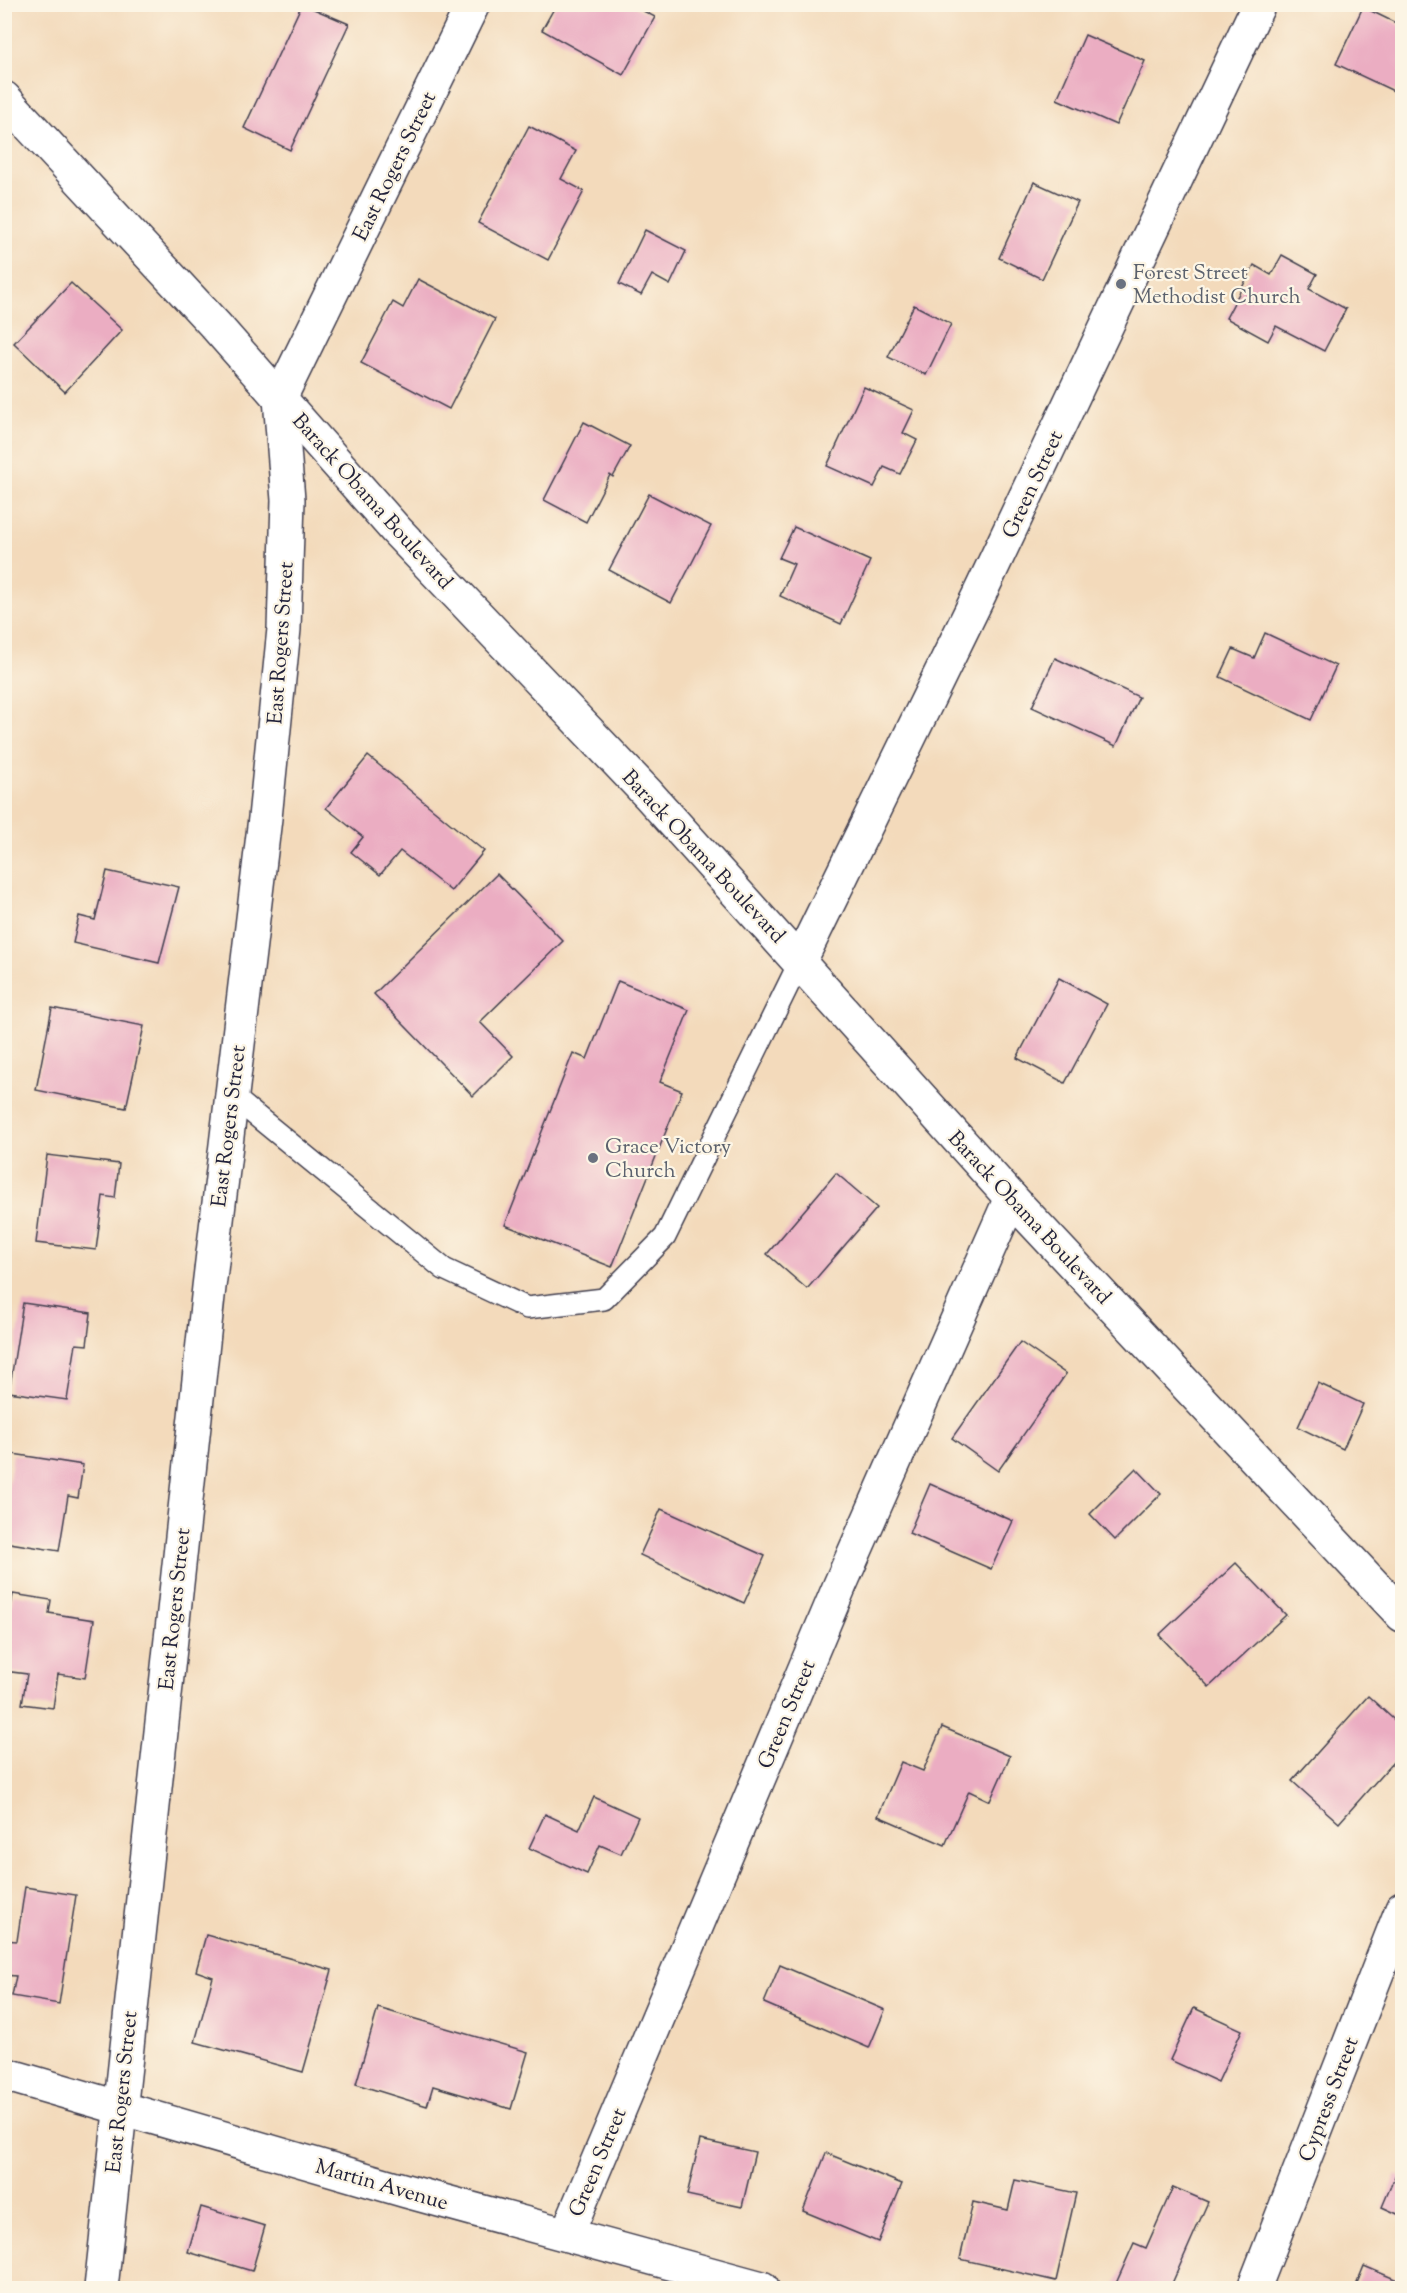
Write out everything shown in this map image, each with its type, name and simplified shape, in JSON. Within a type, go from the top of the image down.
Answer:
[{"type":"street","name":"East Rogers Street","points":[[101,2289],[119,2107],[284,629],[288,500],[280,398],[473,4]]},
{"type":"street","name":"Green Street","points":[[800,961],[979,595],[1259,4]]},
{"type":"street","name":"Barack Obama Boulevard","points":[[4,98],[280,398],[396,530],[648,794],[1011,1197],[1402,1616]]},
{"type":"street","name":"Green Street","points":[[567,2234],[840,1585],[1011,1197]]},
{"type":"street","name":"Cypress Street","points":[[1254,2289],[1402,1909]]},
{"type":"street","name":"Martin Avenue","points":[[4,2074],[406,2191],[762,2289]]},
{"type":"lane","points":[[232,1096],[444,1269],[527,1308],[604,1299],[665,1237],[800,961]]},
{"type":"building","points":[[302,4],[349,24],[290,150],[244,128]]},
{"type":"building","points":[[556,5],[632,5],[655,17],[623,75],[542,30]]},
{"type":"building","points":[[1363,7],[1402,26],[1402,95],[1336,64]]},
{"type":"building","points":[[1085,35],[1145,61],[1116,125],[1057,99]]},
{"type":"building","points":[[529,126],[576,151],[561,179],[584,191],[548,260],[478,223]]},
{"type":"building","points":[[1034,182],[1078,202],[1042,279],[999,258]]},
{"type":"building","points":[[645,230],[686,251],[670,285],[652,275],[641,295],[619,284]]},
{"type":"building","points":[[1282,255],[1317,274],[1309,289],[1346,309],[1324,351],[1276,326],[1268,341],[1226,318],[1254,265],[1271,275]]},
{"type":"building","points":[[418,279],[495,319],[449,409],[361,363],[393,302],[403,308]]},
{"type":"building","points":[[71,283],[122,330],[65,392],[14,343]]},
{"type":"building","points":[[914,305],[951,324],[926,375],[888,357]]},
{"type":"building","points":[[864,387],[914,410],[903,433],[917,440],[900,474],[884,467],[874,487],[827,466]]},
{"type":"building","points":[[584,422],[630,446],[613,477],[610,475],[586,522],[544,500]]},
{"type":"building","points":[[649,494],[711,526],[671,603],[609,570]]},
{"type":"building","points":[[794,527],[870,561],[841,624],[780,596],[794,564],[779,558]]},
{"type":"building","points":[[1265,633],[1336,666],[1311,720],[1220,677],[1233,649],[1254,658]]},
{"type":"building","points":[[1055,658],[1139,697],[1116,746],[1032,707]]},
{"type":"building","points":[[368,756],[484,851],[451,891],[400,851],[380,875],[351,852],[363,837],[326,808]]},
{"type":"building","points":[[107,871],[179,887],[159,963],[73,943],[79,916],[95,920]]},
{"type":"building","points":[[497,874],[563,941],[480,1022],[513,1056],[473,1096],[374,994]]},
{"type":"building","points":[[1059,978],[1107,1004],[1065,1083],[1017,1058]]},
{"type":"building","name":"Grace Victory Church","points":[[618,981],[689,1010],[660,1082],[682,1091],[612,1267],[505,1225],[573,1053],[587,1059]]},
{"type":"building","points":[[52,1008],[144,1026],[126,1108],[36,1090]]},
{"type":"building","points":[[47,1155],[119,1164],[115,1198],[103,1196],[96,1250],[36,1243]]},
{"type":"building","points":[[836,1173],[877,1208],[807,1289],[767,1254]]},
{"type":"building","points":[[23,1303],[91,1313],[87,1345],[76,1344],[67,1400],[9,1392]]},
{"type":"building","points":[[1020,1342],[1066,1374],[998,1471],[952,1438]]},
{"type":"building","points":[[1318,1383],[1363,1404],[1343,1449],[1298,1427]]},
{"type":"building","points":[[13,1454],[83,1465],[78,1498],[68,1496],[59,1551],[4,1542],[4,1512]]},
{"type":"building","points":[[1136,1468],[1161,1494],[1115,1540],[1090,1514]]},
{"type":"building","points":[[930,1484],[1013,1521],[991,1569],[909,1533]]},
{"type":"building","points":[[661,1509],[765,1556],[744,1603],[640,1555]]},
{"type":"building","points":[[1236,1563],[1286,1615],[1209,1687],[1159,1635]]},
{"type":"building","points":[[13,1594],[51,1600],[49,1613],[94,1620],[85,1678],[58,1674],[53,1708],[22,1704],[27,1674],[4,1671],[4,1649]]},
{"type":"building","points":[[1368,1696],[1402,1727],[1402,1752],[1339,1823],[1292,1781]]},
{"type":"building","points":[[942,1727],[1010,1756],[990,1801],[969,1791],[945,1845],[878,1816],[901,1762],[923,1771]]},
{"type":"building","points":[[594,1797],[638,1817],[621,1854],[600,1845],[587,1874],[529,1848],[545,1814],[579,1830]]},
{"type":"building","points":[[25,1887],[76,1895],[59,2004],[12,1996],[16,1976],[4,1975],[4,1940],[17,1941]]},
{"type":"building","points":[[206,1935],[332,1970],[303,2072],[195,2042],[213,1977],[196,1971]]},
{"type":"building","points":[[780,1965],[885,2010],[869,2048],[764,2003]]},
{"type":"building","points":[[378,2008],[528,2052],[511,2109],[433,2086],[427,2106],[356,2084]]},
{"type":"building","points":[[1194,2008],[1242,2030],[1218,2082],[1170,2060]]},
{"type":"building","points":[[700,2140],[755,2152],[742,2207],[687,2195]]},
{"type":"building","points":[[826,2153],[902,2184],[878,2242],[803,2211]]},
{"type":"building","points":[[1396,2174],[1402,2177],[1402,2216],[1382,2207]]},
{"type":"building","points":[[1015,2180],[1076,2193],[1056,2281],[960,2259],[973,2202],[1008,2210]]},
{"type":"building","points":[[1173,2187],[1208,2202],[1170,2288],[1114,2288],[1134,2243],[1146,2248]]},
{"type":"building","points":[[201,2207],[265,2226],[252,2271],[188,2252]]},
{"type":"building","points":[[1364,2266],[1402,2282],[1402,2288],[1355,2288]]},
{"type":"place","name":"Forest Street Methodist Church","points":[[1121,284]]},
{"type":"place","name":"Grace Victory Church","points":[[593,1158]]}]
